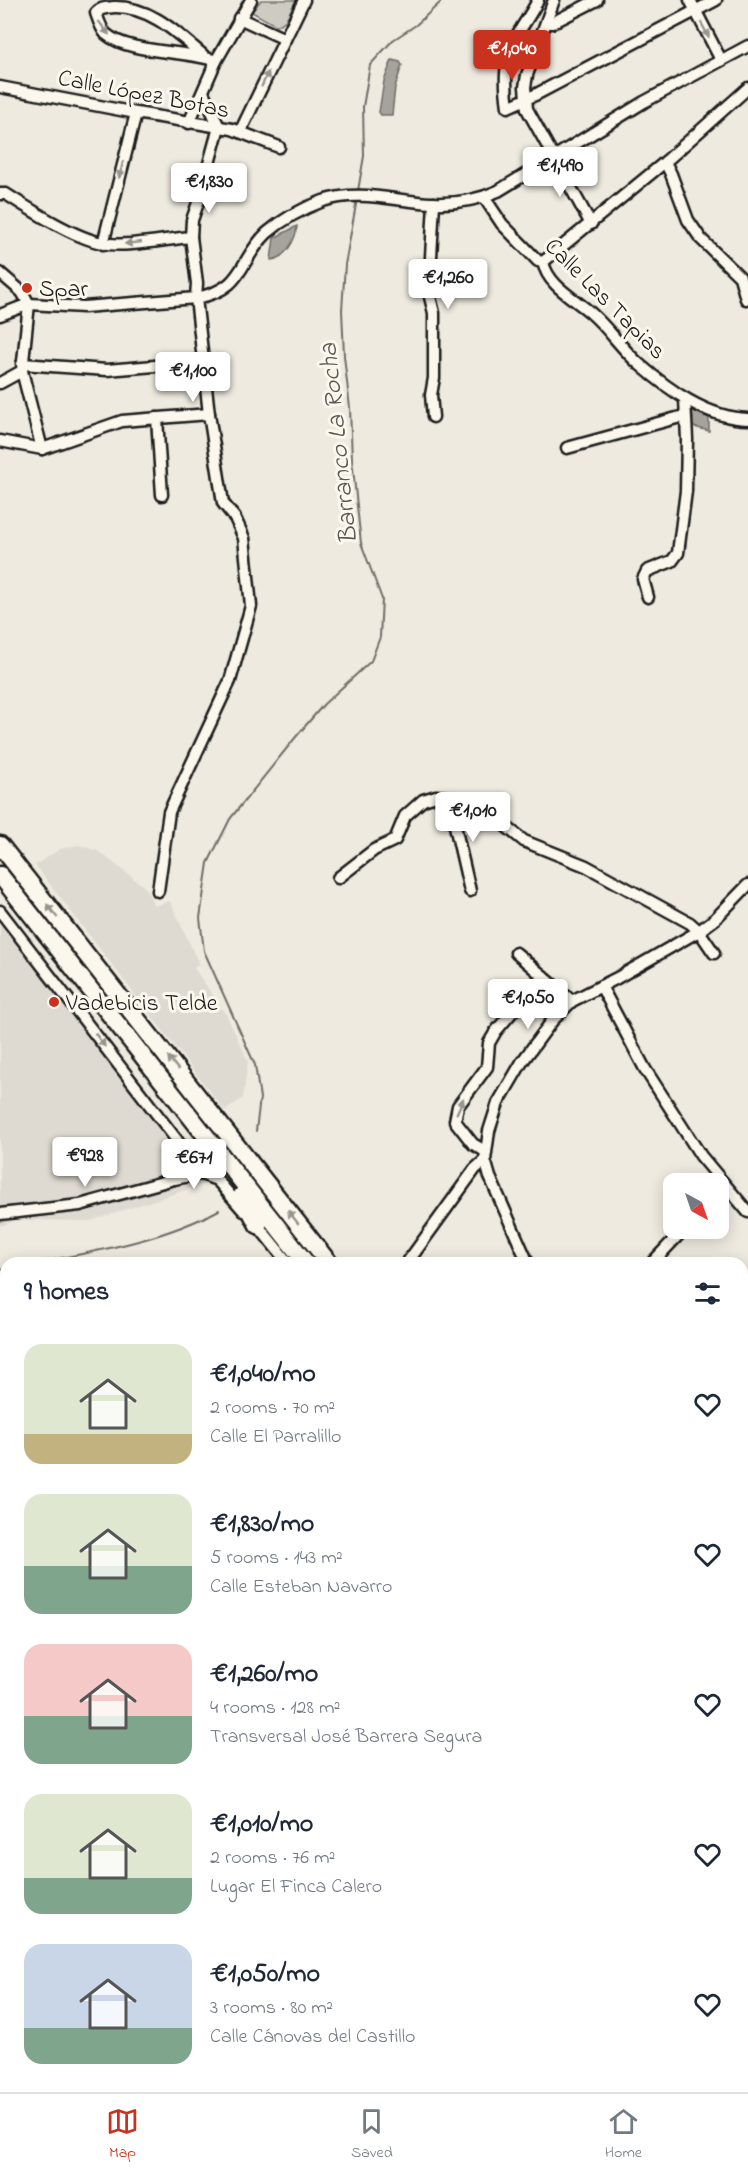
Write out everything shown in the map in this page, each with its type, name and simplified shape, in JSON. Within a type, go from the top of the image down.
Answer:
[{"type":"highway","points":[[0,845],[324,1257]]},
{"type":"highway","points":[[0,875],[301,1257]]},
{"type":"highway","points":[[217,1149],[258,1225]]},
{"type":"street","points":[[189,123],[216,61],[251,0]]},
{"type":"street","points":[[240,132],[304,0]]},
{"type":"street","points":[[538,0],[530,18],[512,45],[505,80],[508,107],[716,0]]},
{"type":"street","points":[[554,0],[527,75],[525,100],[527,109],[591,224]]},
{"type":"street","points":[[546,23],[552,23],[597,0]]},
{"type":"street","points":[[690,0],[721,60]]},
{"type":"street","points":[[204,56],[151,14],[130,7],[99,9],[96,13],[106,34],[127,44],[204,56],[216,61]]},
{"type":"street","points":[[239,18],[285,39]]},
{"type":"street","points":[[0,315],[29,304],[84,307],[196,298],[213,294],[228,285],[239,274],[254,249],[267,234],[281,223],[321,202],[347,196],[434,203],[484,197],[554,158],[644,102],[748,46]]},
{"type":"street","name":"Calle López Botas","points":[[0,87],[219,127],[240,132],[279,147]]},
{"type":"street","points":[[543,262],[665,162],[748,88]]},
{"type":"street","points":[[158,891],[169,812],[230,681],[250,606],[244,538],[236,518],[223,503],[202,362],[196,298],[197,283],[191,237],[192,220],[219,127],[203,92]]},
{"type":"street","points":[[103,244],[136,113]]},
{"type":"street","points":[[665,162],[687,220],[701,239],[740,277],[746,299]]},
{"type":"street","points":[[0,194],[6,194],[40,215],[103,244],[119,245],[191,237]]},
{"type":"street","name":"Calle Las Tapias","points":[[484,197],[502,224],[538,261],[543,262],[548,277],[593,315],[638,364],[685,399],[714,413],[748,419]]},
{"type":"street","points":[[433,417],[431,395],[434,378],[434,313],[429,293],[434,203]]},
{"type":"street","points":[[0,273],[22,292],[29,304],[22,367],[42,449]]},
{"type":"street","points":[[0,384],[22,367],[107,370],[202,362]]},
{"type":"street","points":[[648,597],[643,579],[647,571],[672,561],[678,553],[686,491],[685,399]]},
{"type":"street","points":[[0,441],[42,449],[122,422],[209,414]]},
{"type":"street","points":[[567,448],[684,416]]},
{"type":"street","points":[[157,418],[162,495]]},
{"type":"street","points":[[338,878],[374,850],[394,840],[405,816],[423,800],[436,796],[452,798],[476,807],[498,820],[524,841],[586,866],[690,923],[699,931],[714,953]]},
{"type":"street","points":[[452,798],[452,813],[470,891]]},
{"type":"street","points":[[411,1257],[485,1156],[498,1103],[522,1062],[552,1021],[572,1001],[699,931],[715,919],[748,885]]},
{"type":"street","points":[[0,911],[186,1152],[217,1180],[283,1257]]},
{"type":"street","points":[[516,953],[572,1001]]},
{"type":"street","points":[[525,1257],[490,1177],[485,1156],[455,1121],[458,1106],[487,1067],[489,1044],[496,1031],[543,976]]},
{"type":"street","points":[[601,986],[658,1088],[712,1173]]},
{"type":"street","points":[[174,1179],[184,1172],[188,1163],[186,1152]]},
{"type":"street","points":[[0,1214],[80,1204],[201,1174],[217,1180]]},
{"type":"street","points":[[729,1194],[748,1212]]},
{"type":"street","points":[[658,1257],[675,1239]]},
{"type":"shaded area","points":[[261,0],[296,0],[285,21],[277,26],[252,12]]},
{"type":"shaded area","points":[[392,60],[402,65],[395,87],[392,115],[381,115],[379,112],[384,81]]},
{"type":"shaded area","points":[[297,226],[289,248],[281,256],[271,260],[274,238]]},
{"type":"shaded area","points":[[689,406],[709,413],[709,431],[690,426]]},
{"type":"shaded area","points":[[78,845],[98,851],[146,888],[154,906],[170,901],[199,964],[194,968],[227,1016],[248,1061],[243,1098],[225,1111],[35,865],[60,849]]},
{"type":"shaded area","points":[[0,914],[189,1151],[204,1184],[90,1221],[17,1220],[0,1226]]},
{"type":"waterway","name":"Barranco La Rocha","points":[[358,191],[364,156],[363,107],[370,65],[393,40],[416,25],[443,0]]},
{"type":"waterway","name":"Barranco La Rocha","points":[[256,1131],[260,1098],[255,1065],[204,951],[200,918],[208,863],[230,819],[324,704],[371,661],[380,637],[382,599],[361,543],[344,356],[342,310],[345,265],[357,199]]},
{"type":"waterway","name":"Barranco La Rocha","points":[[66,1257],[153,1237],[219,1210]]},
{"type":"place","name":"Spar","points":[[27,288]]},
{"type":"place","name":"Vadebicis Telde","points":[[54,1002]]}]
